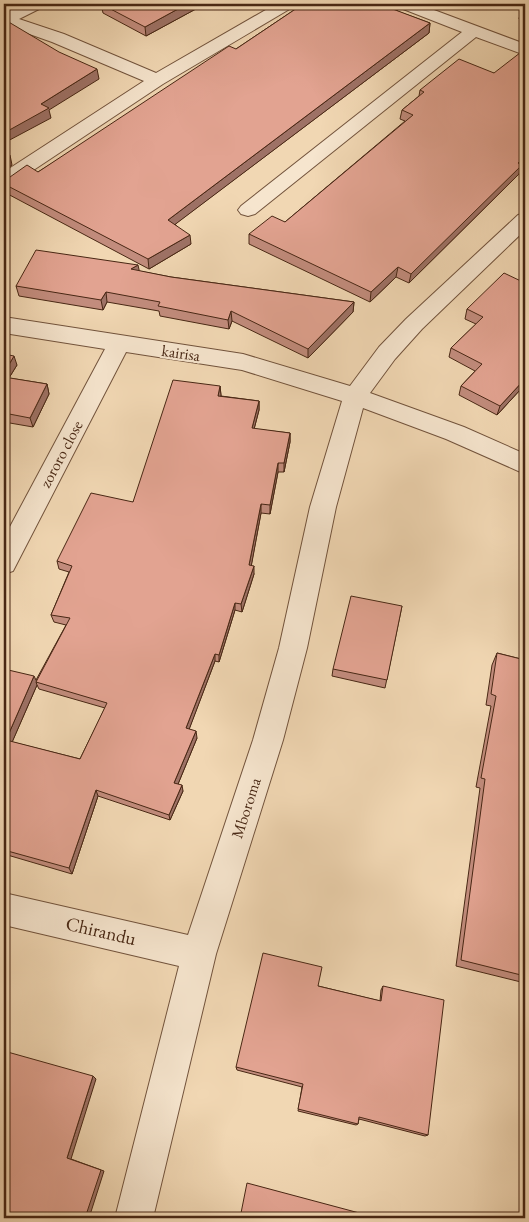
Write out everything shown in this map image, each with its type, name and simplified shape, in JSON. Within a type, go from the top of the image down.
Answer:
[{"type":"street","points":[[4,19],[37,4]]},
{"type":"street","points":[[4,181],[158,80],[287,4]]},
{"type":"street","points":[[404,4],[525,50]]},
{"type":"street","points":[[4,19],[58,38],[158,80]]},
{"type":"street","points":[[248,210],[474,31]]},
{"type":"street","points":[[355,396],[388,353],[414,324],[518,240],[525,219]]},
{"type":"street","name":"kairisa","points":[[4,325],[243,362],[355,396],[455,433],[525,465]]},
{"type":"street","name":"zororo close","points":[[4,563],[119,344]]},
{"type":"street","name":"Mboroma","points":[[134,1218],[198,954],[268,740],[293,648],[323,507],[355,396]]},
{"type":"street","name":"Chirandu","points":[[4,908],[198,954]]},
{"type":"building","points":[[101,4],[187,4],[145,27]]},
{"type":"building","points":[[303,4],[395,4],[390,8],[430,23],[168,220],[190,235],[148,259],[4,184],[4,179],[27,165],[38,172],[229,46],[236,49]]},
{"type":"building","points":[[7,21],[59,52],[97,69],[41,104],[49,108],[4,133],[4,22]]},
{"type":"building","points":[[525,49],[525,157],[518,163],[522,165],[411,274],[398,267],[371,292],[249,234],[272,216],[285,222],[413,115],[402,110],[424,92],[420,90],[459,59],[494,73]]},
{"type":"building","points":[[4,152],[10,155],[4,159]]},
{"type":"building","points":[[36,250],[138,265],[131,269],[171,277],[354,302],[308,349],[231,311],[228,320],[158,306],[160,302],[106,292],[101,300],[16,286]]},
{"type":"building","points":[[504,273],[525,283],[525,382],[523,381],[500,406],[461,386],[482,364],[451,348],[483,317],[467,309]]},
{"type":"building","points":[[4,354],[14,356],[4,373]]},
{"type":"building","points":[[4,377],[47,384],[30,418],[4,413]]},
{"type":"building","points":[[173,380],[220,386],[218,396],[259,401],[252,428],[290,433],[284,463],[278,463],[270,505],[261,504],[249,565],[254,566],[241,604],[235,603],[219,655],[215,654],[186,728],[196,731],[174,783],[182,785],[169,815],[96,790],[69,868],[4,850],[4,836],[9,825],[4,824],[4,669],[34,676],[6,740],[80,759],[107,703],[36,682],[70,618],[51,615],[72,566],[57,561],[91,493],[133,502]]},
{"type":"building","points":[[351,596],[402,606],[387,680],[333,669]]},
{"type":"building","points":[[497,653],[525,660],[525,976],[461,960],[485,779],[481,778],[496,696],[491,694]]},
{"type":"building","points":[[263,953],[322,967],[318,986],[381,1001],[383,986],[444,1000],[428,1135],[359,1117],[358,1124],[298,1109],[303,1084],[236,1067]]},
{"type":"building","points":[[4,1051],[93,1076],[67,1158],[101,1170],[85,1218],[4,1218]]},
{"type":"building","points":[[247,1183],[378,1218],[240,1218]]}]
